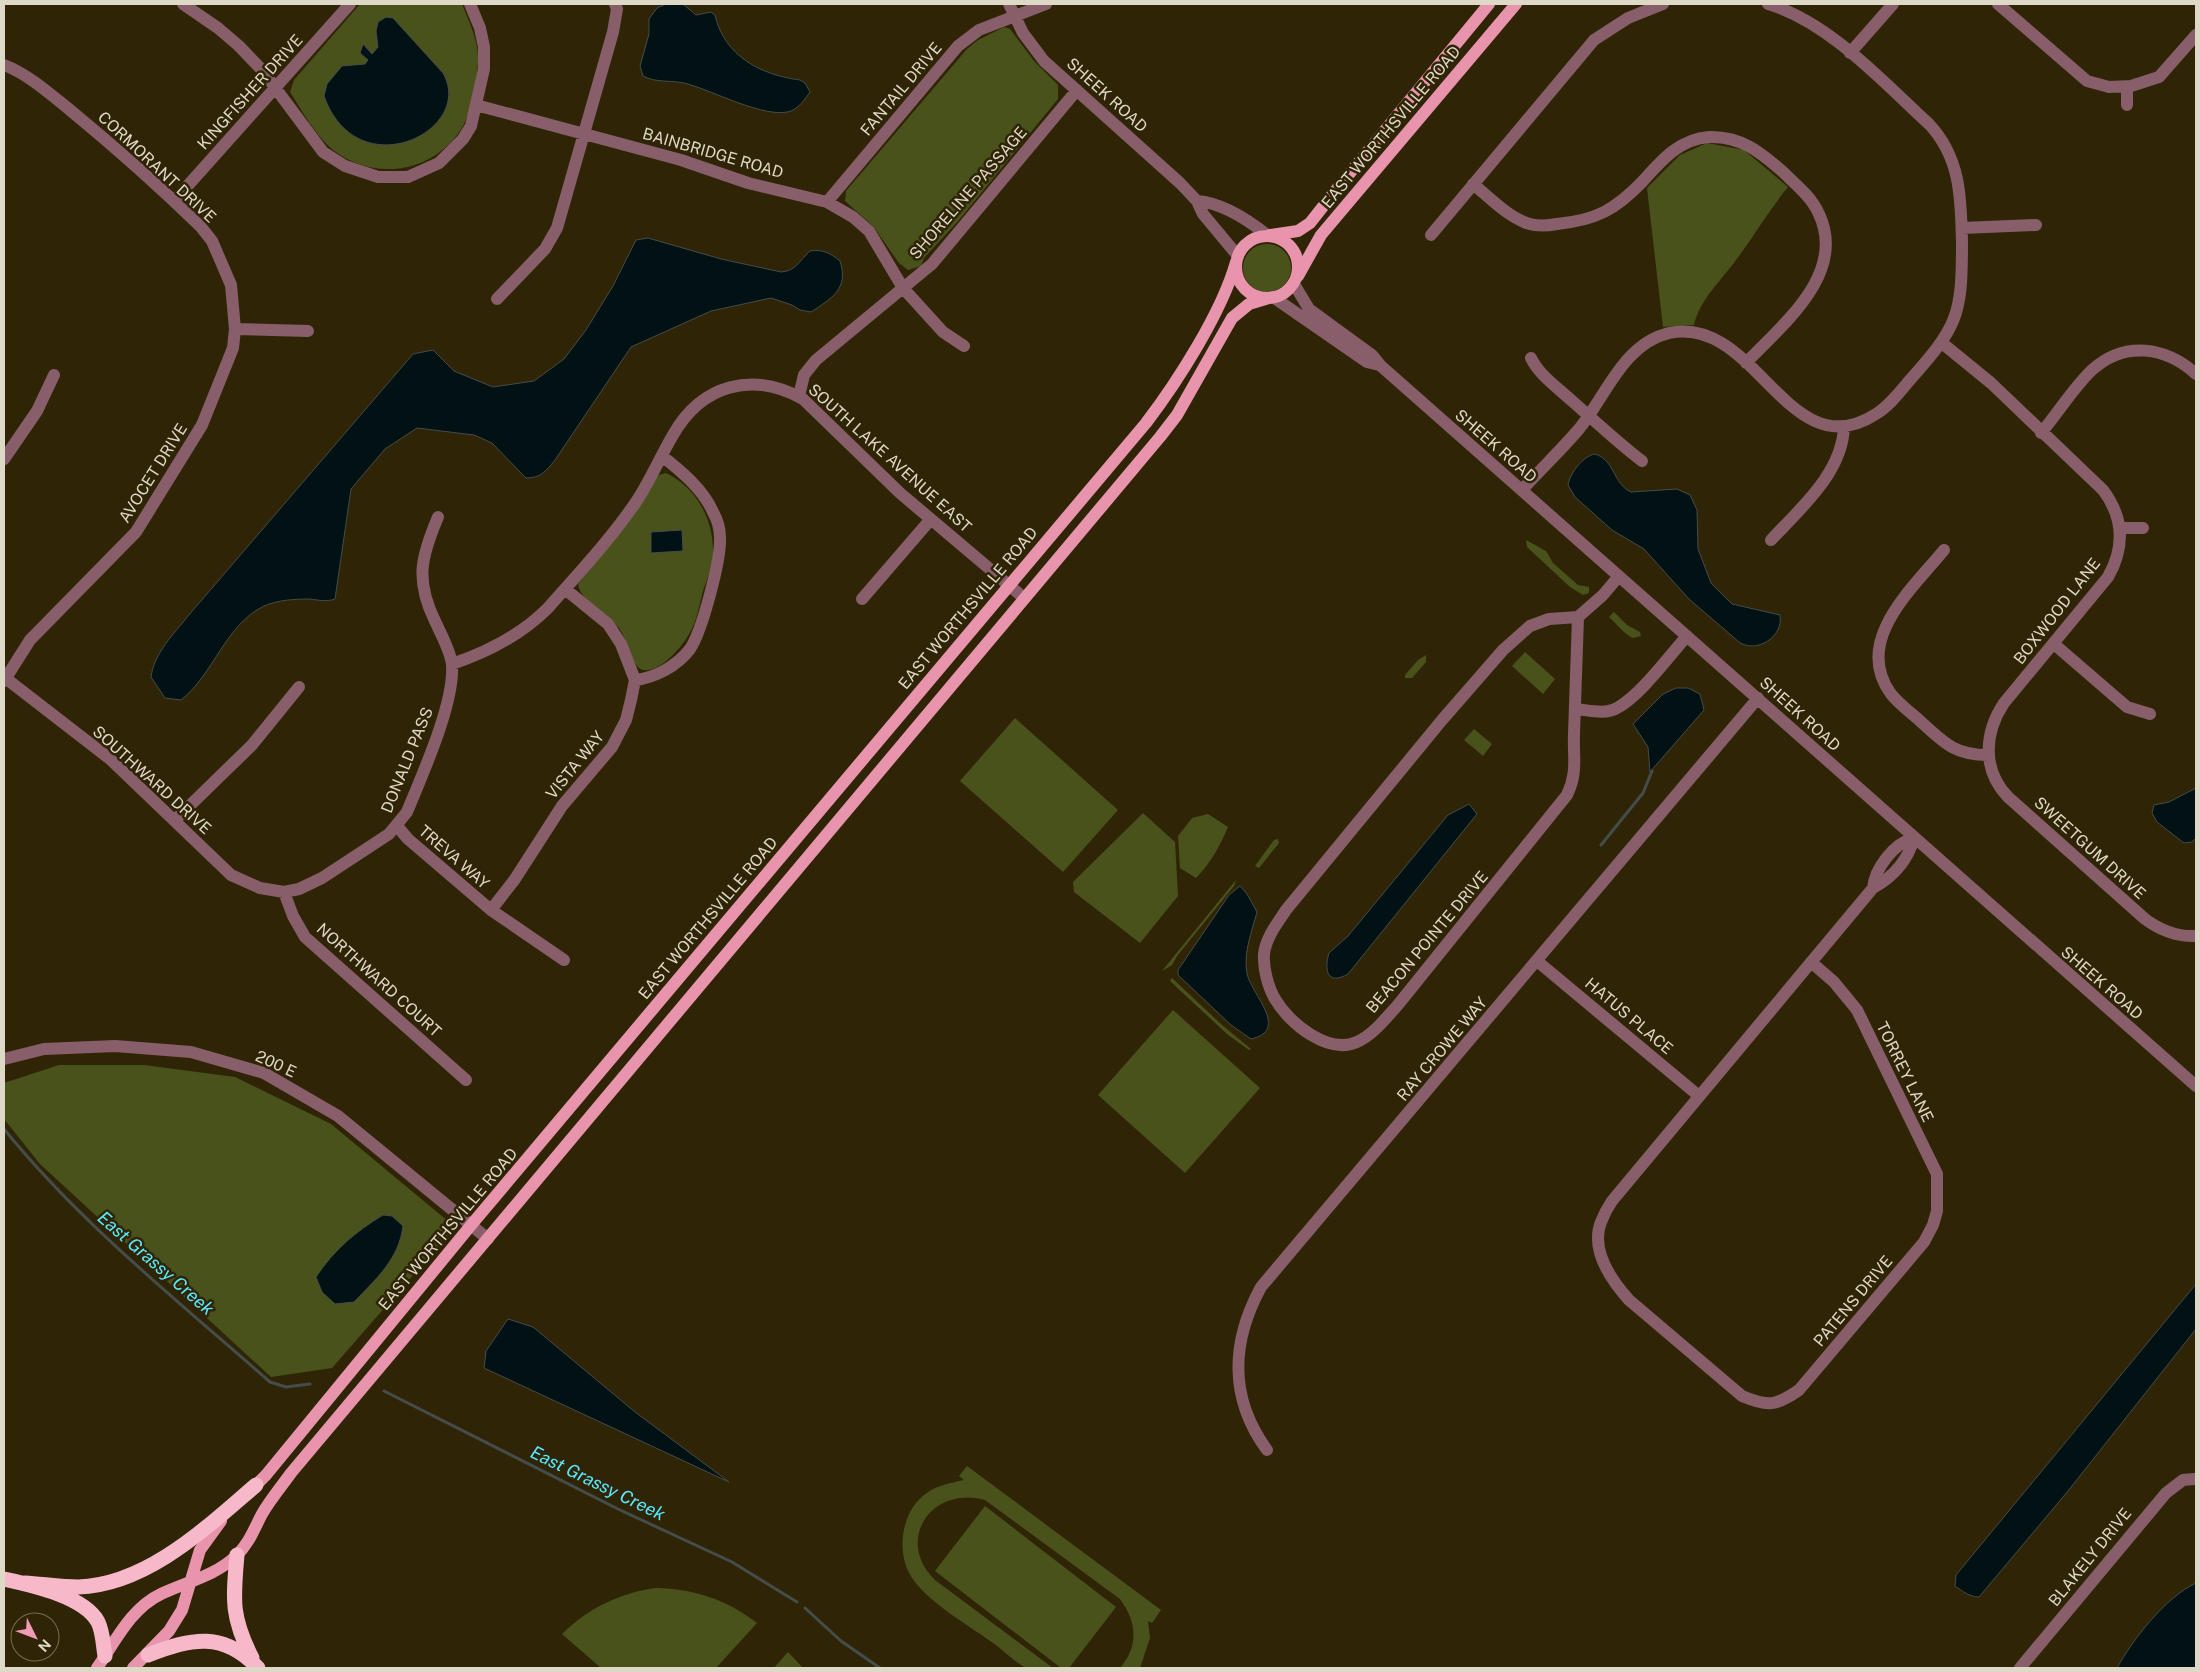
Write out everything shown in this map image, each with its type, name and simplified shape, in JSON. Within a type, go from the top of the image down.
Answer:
[{"type":"highway","points":[[4,1579],[25,1583],[79,1587],[114,1580],[148,1566],[189,1543],[256,1484]]},
{"type":"highway","points":[[237,1555],[232,1597],[235,1617],[241,1636],[257,1667]]},
{"type":"highway","points":[[25,1583],[82,1604],[100,1627],[101,1662]]},
{"type":"highway","points":[[148,1655],[172,1645],[202,1640],[220,1643],[236,1649],[257,1667]]},
{"type":"main road","name":"EAST WORTHSVILLE ROAD","points":[[1268,235],[1298,231],[1310,224],[1489,4]]},
{"type":"main road","name":"EAST WORTHSVILLE ROAD","points":[[1296,280],[1321,235],[1516,4]]},
{"type":"main road","points":[[101,1662],[132,1617],[145,1604],[160,1594],[190,1583],[228,1563],[246,1545],[262,1514],[291,1473],[1176,415],[1232,318],[1249,304],[1271,298],[1287,291],[1296,280],[1299,267],[1294,249],[1279,237],[1268,235],[1252,239],[1244,245],[1237,259],[1239,280],[1244,288],[1251,294],[1271,298]]},
{"type":"main road","name":"EAST WORTHSVILLE ROAD","points":[[133,1668],[148,1655],[169,1631],[182,1610],[200,1550],[208,1536],[256,1484],[1164,398],[1227,290],[1237,259]]},
{"type":"street","points":[[183,4],[218,28],[262,70],[274,89],[323,152],[345,166],[378,177],[408,177],[439,163],[462,139],[471,126],[484,69],[484,47],[480,28],[470,4]]},
{"type":"street","name":"KINGFISHER DRIVE","points":[[174,201],[350,4]]},
{"type":"street","points":[[497,299],[545,249],[557,228],[613,32],[617,9],[615,4]]},
{"type":"street","name":"FANTAIL DRIVE","points":[[827,202],[958,46],[1011,10],[1046,4]]},
{"type":"street","points":[[1430,235],[1594,40],[1628,18],[1663,4]]},
{"type":"street","points":[[1522,490],[1589,416],[1629,357],[1653,338],[1683,332],[1705,335],[1727,345],[1788,404],[1806,417],[1828,426],[1844,426],[1867,419],[1882,410],[1942,343],[1953,325],[1960,304],[1962,228],[1959,181],[1943,141],[1929,124],[1850,53],[1815,25],[1768,4]]},
{"type":"street","points":[[1850,53],[1893,4]]},
{"type":"street","points":[[1998,4],[2087,81],[2109,87],[2127,87],[2141,84],[2159,76],[2196,35]]},
{"type":"street","name":"SHEEK ROAD","points":[[1011,10],[1023,33],[1044,61],[1197,201],[1203,214],[1237,259]]},
{"type":"street","name":"CORMORANT DRIVE","points":[[4,65],[14,69],[84,121],[174,201],[212,241],[231,285],[236,329]]},
{"type":"street","points":[[2127,87],[2127,105]]},
{"type":"street","name":"SHORELINE PASSAGE","points":[[799,396],[804,375],[816,360],[932,264],[1077,90]]},
{"type":"street","name":"BAINBRIDGE ROAD","points":[[476,105],[681,160],[748,183],[827,202],[853,217],[869,231],[904,288],[943,332],[964,346]]},
{"type":"street","points":[[1472,184],[1505,211],[1523,222],[1539,226],[1574,222],[1598,216],[1616,206],[1673,150],[1690,142],[1708,137],[1729,138],[1739,140],[1756,150],[1800,188],[1814,205],[1822,222],[1825,251],[1821,271],[1811,291],[1746,363]]},
{"type":"street","name":"SHEEK ROAD","points":[[1197,201],[1212,202],[1268,235]]},
{"type":"street","points":[[1962,228],[2036,225]]},
{"type":"street","name":"SHEEK ROAD","points":[[1296,280],[1309,309],[1372,355],[1381,366],[2196,1086]]},
{"type":"street","name":"SHEEK ROAD","points":[[1271,298],[1367,362],[1381,366]]},
{"type":"street","points":[[236,329],[308,332]]},
{"type":"street","name":"AVOCET DRIVE","points":[[4,679],[30,640],[136,532],[202,425],[233,348],[236,329]]},
{"type":"street","name":"BOXWOOD LANE","points":[[1942,343],[1991,384],[2103,490],[2114,505],[2121,528],[2119,554],[2108,577],[1999,712],[1991,729],[1988,755]]},
{"type":"street","points":[[2041,433],[2092,371],[2118,356],[2147,350],[2168,355],[2196,374]]},
{"type":"street","points":[[1531,358],[1545,376],[1642,461]]},
{"type":"street","points":[[4,459],[37,411],[54,375]]},
{"type":"street","name":"SOUTH LAKE AVENUE EAST","points":[[452,664],[498,645],[532,624],[565,589],[636,502],[673,435],[687,417],[702,402],[716,392],[738,384],[761,384],[799,396],[839,432],[900,493],[1024,598]]},
{"type":"street","points":[[1771,540],[1824,480],[1837,462],[1843,445],[1844,426]]},
{"type":"street","points":[[565,589],[608,624],[628,658],[635,680],[662,673],[689,649],[700,625],[715,572],[720,539],[713,512],[704,496],[662,456]]},
{"type":"street","points":[[438,516],[425,549],[422,583],[429,608],[452,664]]},
{"type":"street","points":[[862,599],[931,519]]},
{"type":"street","points":[[2121,528],[2143,528]]},
{"type":"street","points":[[1944,550],[1886,622],[1880,645],[1882,673],[1891,694],[1944,743],[1969,754],[1988,755]]},
{"type":"street","points":[[1578,617],[1603,595],[1619,576]]},
{"type":"street","name":"BEACON POINTE DRIVE","points":[[1578,617],[1573,741],[1575,767],[1574,781],[1567,795],[1392,1012],[1375,1030],[1356,1042],[1334,1046],[1313,1035],[1291,1018],[1275,999],[1266,975],[1264,954],[1270,935],[1286,910],[1442,720],[1503,650],[1530,626],[1549,619],[1578,617]]},
{"type":"street","points":[[1575,709],[1598,712],[1616,709],[1633,695],[1687,636]]},
{"type":"street","points":[[2054,644],[2127,707],[2150,714]]},
{"type":"street","name":"DONALD PASS","points":[[284,892],[299,889],[322,878],[377,843],[397,826],[407,812],[445,712],[452,664]]},
{"type":"street","name":"SOUTHWARD DRIVE","points":[[4,679],[110,759],[231,876],[260,888],[284,892]]},
{"type":"street","name":"VISTA WAY","points":[[490,910],[515,879],[562,806],[619,736],[626,720],[635,680]]},
{"type":"street","points":[[175,820],[252,745],[299,687]]},
{"type":"street","name":"RAY CROWE WAY","points":[[1267,1450],[1253,1429],[1247,1414],[1238,1363],[1242,1335],[1252,1304],[1261,1287],[1758,698]]},
{"type":"street","name":"SWEETGUM DRIVE","points":[[1988,755],[1994,776],[2002,790],[2144,918],[2159,928],[2177,935],[2196,939]]},
{"type":"street","name":"TREVA WAY","points":[[397,826],[408,839],[490,910],[564,960]]},
{"type":"street","points":[[1699,1096],[1873,888],[1876,873],[1893,852],[1905,840],[1914,838]]},
{"type":"street","name":"NORTHWARD COURT","points":[[284,892],[293,916],[306,937],[466,1080]]},
{"type":"street","name":"HATUS PLACE","points":[[1537,961],[1699,1096]]},
{"type":"street","name":"TORREY LANE","points":[[1811,962],[1834,982],[1856,1010],[1937,1174],[1937,1211]]},
{"type":"street","name":"200 E","points":[[4,1059],[44,1049],[115,1046],[191,1052],[264,1073],[338,1116],[488,1239]]},
{"type":"street","name":"PATENS DRIVE","points":[[1699,1096],[1612,1201],[1600,1223],[1599,1244],[1602,1257],[1615,1284],[1629,1300],[1742,1396],[1761,1404],[1781,1402],[1799,1390],[1924,1242],[1933,1225],[1937,1211]]},
{"type":"street","name":"BLAKELY DRIVE","points":[[2020,1668],[2166,1493],[2183,1480],[2194,1479]]},
{"type":"green space","points":[[360,4],[462,4],[473,32],[478,62],[475,89],[468,116],[460,131],[448,145],[433,156],[417,164],[401,168],[383,169],[349,160],[333,150],[321,138],[290,92],[294,80]]},
{"type":"green space","points":[[1004,27],[1010,29],[1034,61],[1058,85],[1058,99],[959,220],[924,258],[921,266],[908,270],[899,263],[873,226],[845,201],[846,191],[967,49],[978,40]]},
{"type":"green space","points":[[1707,143],[1744,150],[1788,187],[1706,299],[1694,325],[1663,327],[1647,188],[1680,155]]},
{"type":"green space","points":[[1262,244],[1272,244],[1284,251],[1291,263],[1291,273],[1284,285],[1272,292],[1262,292],[1254,288],[1247,281],[1243,273],[1243,263],[1247,255],[1254,248]]},
{"type":"green space","points":[[666,473],[687,487],[702,506],[713,541],[713,559],[696,619],[686,639],[668,660],[653,669],[645,670],[636,665],[619,628],[589,602],[578,584],[655,479],[659,475]]},
{"type":"green space","points":[[1526,540],[1546,551],[1553,563],[1578,585],[1589,587],[1589,593],[1583,595],[1570,587],[1527,547]]},
{"type":"green space","points":[[1614,612],[1627,625],[1640,632],[1641,636],[1633,638],[1624,631],[1609,617]]},
{"type":"green space","points":[[1525,652],[1555,679],[1543,694],[1512,666]]},
{"type":"green space","points":[[1426,655],[1426,662],[1412,678],[1405,678],[1405,675],[1418,660]]},
{"type":"green space","points":[[1015,718],[1118,810],[1063,872],[960,781]]},
{"type":"green space","points":[[1474,729],[1492,744],[1483,756],[1464,740]]},
{"type":"green space","points":[[1143,813],[1175,842],[1178,896],[1140,943],[1074,892],[1073,882]]},
{"type":"green space","points":[[1208,814],[1228,827],[1206,867],[1196,878],[1180,868],[1178,836],[1192,818]]},
{"type":"green space","points":[[1278,839],[1279,843],[1259,868],[1255,866],[1274,840]]},
{"type":"green space","points":[[1236,880],[1234,886],[1177,956],[1172,965],[1162,971]]},
{"type":"green space","points":[[1172,978],[1222,1025],[1251,1049],[1249,1050],[1227,1034],[1170,981]]},
{"type":"green space","points":[[1173,1010],[1260,1088],[1185,1173],[1098,1095]]},
{"type":"green space","points":[[59,1065],[144,1065],[235,1077],[331,1124],[455,1227],[332,1368],[271,1377],[40,1164],[4,1119],[4,1083]]},
{"type":"green space","points":[[967,1466],[1161,1610],[1152,1623],[1148,1621],[1150,1638],[1140,1668],[1120,1668],[1130,1651],[1134,1634],[1130,1616],[1120,1599],[985,1500],[966,1497],[949,1501],[935,1508],[925,1519],[919,1533],[918,1549],[923,1564],[935,1580],[1053,1668],[1032,1669],[1022,1666],[996,1645],[940,1606],[920,1588],[907,1568],[904,1556],[902,1544],[907,1520],[912,1509],[928,1492],[941,1486],[964,1480],[959,1476]]},
{"type":"green space","points":[[985,1506],[1116,1607],[1069,1668],[1061,1668],[935,1571]]},
{"type":"green space","points":[[656,1588],[696,1593],[709,1597],[733,1608],[757,1623],[716,1668],[601,1668],[562,1634],[594,1609],[605,1603],[642,1590]]},
{"type":"green space","points":[[788,1652],[803,1668],[774,1668]]},
{"type":"shaded area","points":[[666,4],[683,4],[696,15],[711,12],[715,15],[727,42],[746,61],[772,74],[800,80],[805,83],[810,92],[802,103],[794,109],[780,113],[753,108],[684,83],[643,76],[640,66],[649,34],[649,19],[657,8]]},
{"type":"shaded area","points":[[386,17],[393,18],[443,73],[449,94],[443,114],[429,130],[408,141],[385,145],[361,140],[340,124],[324,96],[327,84],[342,66],[365,64],[368,60],[360,53],[363,44],[372,54],[378,47],[376,31],[378,22]]},
{"type":"shaded area","points":[[648,238],[721,259],[781,272],[794,268],[810,251],[823,251],[840,261],[842,279],[837,292],[811,312],[800,310],[792,305],[771,298],[711,311],[631,347],[555,460],[546,471],[536,477],[526,478],[492,443],[474,435],[417,428],[385,449],[351,489],[335,599],[325,601],[309,599],[292,600],[275,602],[264,606],[239,625],[202,677],[181,700],[165,698],[151,677],[156,660],[165,644],[413,354],[433,350],[454,371],[493,387],[534,381],[564,359],[586,330],[613,286],[636,240]]},
{"type":"shaded area","points":[[1595,454],[1607,461],[1621,484],[1631,492],[1677,489],[1690,495],[1697,510],[1698,549],[1711,583],[1732,604],[1780,615],[1778,630],[1773,636],[1760,645],[1746,645],[1739,642],[1689,599],[1644,549],[1612,530],[1575,497],[1568,485],[1571,475],[1586,458]]},
{"type":"shaded area","points":[[682,530],[683,551],[651,553],[651,532]]},
{"type":"shaded area","points":[[1676,688],[1688,688],[1700,694],[1704,710],[1650,772],[1648,747],[1633,724],[1663,694]]},
{"type":"shaded area","points":[[2196,788],[2196,838],[2192,842],[2184,843],[2157,822],[2152,813],[2154,805],[2169,802]]},
{"type":"shaded area","points":[[1469,804],[1477,814],[1348,974],[1341,977],[1331,977],[1327,970],[1329,953],[1348,936],[1448,815]]},
{"type":"shaded area","points":[[1240,886],[1257,912],[1249,942],[1246,965],[1250,981],[1268,1019],[1268,1028],[1262,1034],[1251,1039],[1231,1025],[1178,975],[1178,970],[1229,895]]},
{"type":"shaded area","points":[[383,1215],[392,1216],[403,1226],[397,1249],[378,1277],[354,1302],[335,1304],[322,1292],[316,1277],[330,1258],[346,1242]]},
{"type":"shaded area","points":[[2196,1284],[2196,1329],[2068,1491],[1979,1597],[1969,1595],[1955,1586],[1956,1575]]},
{"type":"shaded area","points":[[508,1319],[533,1327],[635,1412],[729,1482],[484,1368],[486,1351]]},
{"type":"shaded area","points":[[2196,1583],[2196,1668],[2117,1668],[2141,1632],[2162,1608],[2185,1589]]},
{"type":"waterway","points":[[1601,845],[1643,793],[1652,771]]},
{"type":"waterway","name":"East Grassy Creek","points":[[4,1129],[65,1197],[131,1261],[270,1382],[286,1387],[310,1384]]},
{"type":"waterway","name":"East Grassy Creek","points":[[384,1391],[618,1509],[732,1562],[797,1602]]},
{"type":"waterway","name":"East Grassy Creek","points":[[805,1608],[841,1641],[880,1668]]}]
